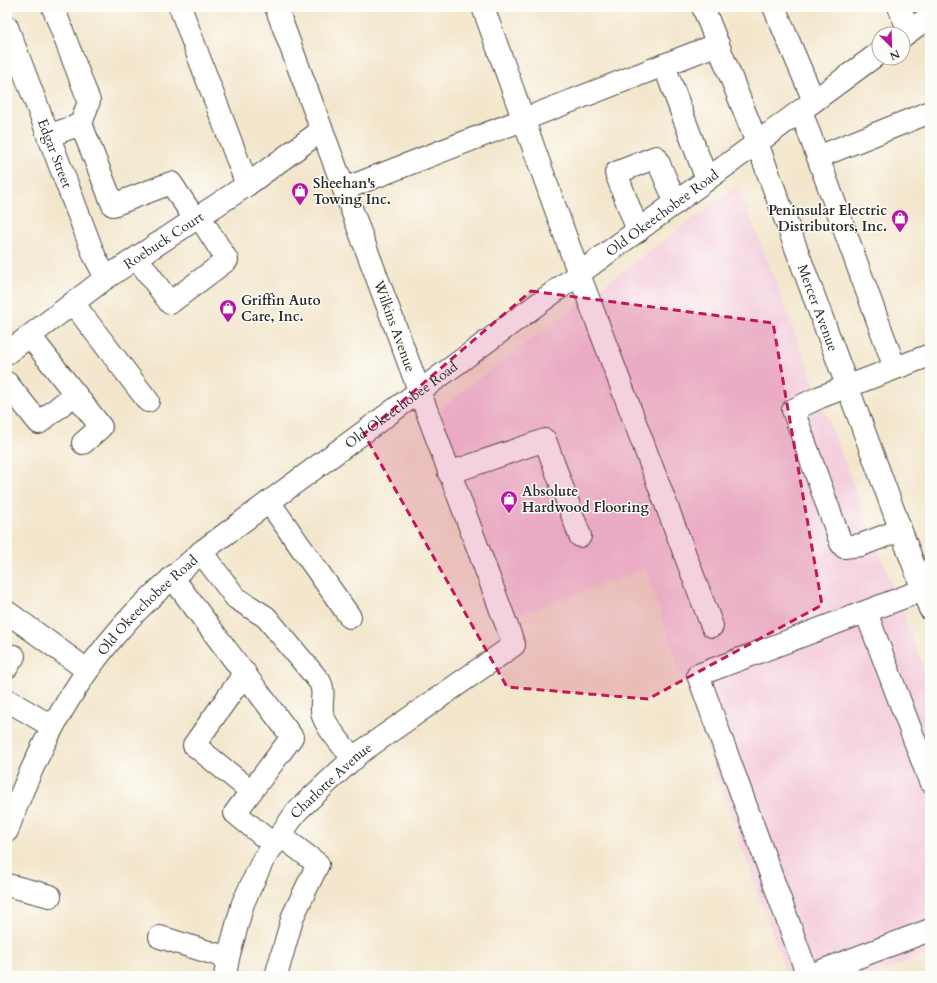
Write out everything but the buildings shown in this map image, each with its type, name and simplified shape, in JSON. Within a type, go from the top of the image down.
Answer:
[{"type":"street","points":[[53,7],[89,101],[81,124],[113,205],[171,183],[228,260],[170,303],[138,258]]},
{"type":"street","points":[[180,7],[247,184]]},
{"type":"street","name":"Wilkins Avenue","points":[[276,7],[514,645]]},
{"type":"street","points":[[483,7],[579,274],[712,626]]},
{"type":"street","name":"Mercer Avenue","points":[[703,7],[756,143],[926,600]]},
{"type":"street","points":[[774,7],[808,106],[818,157],[895,368]]},
{"type":"street","points":[[899,7],[904,26]]},
{"type":"street","points":[[911,30],[930,16]]},
{"type":"street","name":"Edgar Street","points":[[7,27],[94,255],[106,278]]},
{"type":"street","points":[[344,190],[718,44]]},
{"type":"street","name":"Old Okeechobee Road","points":[[7,831],[19,797],[53,727],[87,670],[120,628],[172,577],[201,552],[871,59]]},
{"type":"street","points":[[664,65],[707,180]]},
{"type":"street","points":[[901,124],[930,100]]},
{"type":"street","points":[[818,157],[930,112]]},
{"type":"street","points":[[48,136],[81,124]]},
{"type":"street","name":"Roebuck Court","points":[[7,353],[106,278],[247,184],[322,130]]},
{"type":"street","points":[[638,230],[616,173],[656,157],[676,203]]},
{"type":"street","points":[[73,303],[148,401]]},
{"type":"street","points":[[30,336],[101,427],[83,443]]},
{"type":"street","points":[[900,530],[853,547],[844,547],[840,543],[793,410],[796,406],[930,355]]},
{"type":"street","points":[[7,383],[39,423],[75,394]]},
{"type":"street","points":[[449,473],[545,440],[580,536]]},
{"type":"street","points":[[269,502],[350,617]]},
{"type":"street","points":[[201,552],[236,598],[266,617],[320,682],[323,687],[323,716],[354,759]]},
{"type":"street","points":[[172,577],[292,737],[235,813],[318,864],[293,916],[276,976]]},
{"type":"street","points":[[926,600],[866,612],[698,675],[808,976],[930,930]]},
{"type":"street","points":[[7,612],[87,670]]},
{"type":"street","points":[[866,612],[930,781]]},
{"type":"street","name":"Charlotte Avenue","points":[[226,967],[243,903],[263,860],[297,811],[354,759],[514,645]]},
{"type":"street","points":[[244,673],[194,746],[252,791]]},
{"type":"street","points":[[7,700],[53,727]]},
{"type":"street","points":[[7,885],[50,896]]},
{"type":"street","points":[[160,937],[226,967]]},
{"type":"highlighted area","points":[[531,291],[773,323],[822,605],[648,699],[507,687],[364,434]]},
{"type":"shaded area","points":[[738,185],[930,684],[930,953],[870,976],[787,976],[645,569],[514,616],[439,409]]},
{"type":"place","name":"Sheehan's Towing Inc.","points":[[300,206]]},
{"type":"place","name":"Peninsular Electric Distributors, Inc.","points":[[900,233]]},
{"type":"place","name":"Griffin Auto Care, Inc.","points":[[228,323]]},
{"type":"place","name":"Absolute Hardwood Flooring","points":[[509,514]]}]
